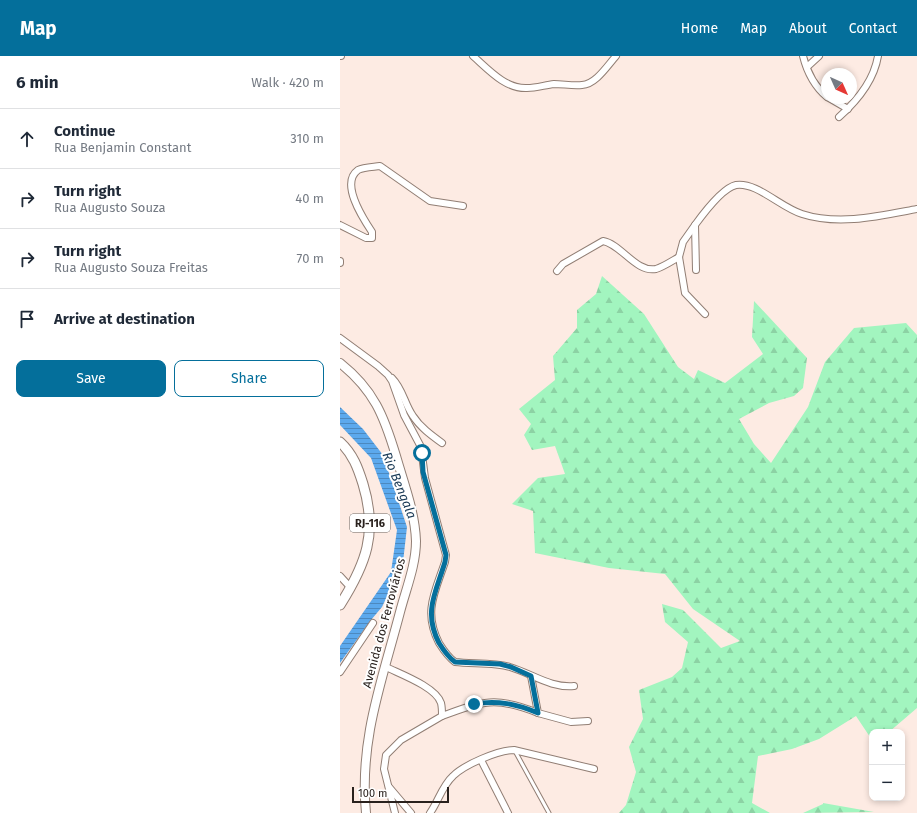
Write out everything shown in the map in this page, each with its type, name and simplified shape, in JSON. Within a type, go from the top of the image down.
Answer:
[{"type":"main road","name":"Avenida dos Ferroviários","points":[[340,363],[362,382],[381,410],[392,442],[415,528],[414,561],[368,730],[364,763],[366,813]]},
{"type":"main road","name":"RJ-116","points":[[340,442],[352,456],[358,469],[368,498],[370,513],[367,550],[361,570],[340,605]]},
{"type":"street","points":[[473,56],[507,84],[516,88],[527,88],[555,84],[588,84],[596,78],[616,56]]},
{"type":"street","points":[[803,56],[818,89],[821,91]]},
{"type":"street","points":[[807,67],[818,56]]},
{"type":"street","points":[[839,117],[848,109],[865,88],[872,74],[878,56]]},
{"type":"street","points":[[840,104],[848,109]]},
{"type":"street","points":[[340,225],[366,238],[372,238],[372,232],[348,193],[348,183],[351,176],[359,170],[380,166],[430,201],[463,206]]},
{"type":"street","points":[[705,314],[685,293],[679,258],[683,242],[695,225],[725,191],[734,186],[743,185],[753,187],[787,209],[819,217],[846,220],[917,209]]},
{"type":"street","points":[[695,225],[696,270]]},
{"type":"street","points":[[558,271],[563,264],[603,240],[610,243],[640,265],[648,269],[656,269],[679,258]]},
{"type":"street","points":[[340,338],[388,374],[398,384],[408,408],[421,426],[442,443]]},
{"type":"street","points":[[388,374],[395,387],[404,415],[421,447],[425,478],[444,547],[445,562],[431,613],[431,624],[443,650],[455,662],[500,664],[511,667],[554,686],[574,686]]},
{"type":"street","points":[[340,576],[351,588]]},
{"type":"street","points":[[340,672],[373,623]]},
{"type":"street","points":[[386,667],[433,692],[441,704],[442,716]]},
{"type":"street","points":[[531,676],[538,713]]},
{"type":"street","points":[[395,813],[384,769],[386,755],[401,740],[442,716],[474,704],[488,702],[517,704],[538,713],[565,721],[588,721]]},
{"type":"street","points":[[430,813],[436,810],[452,777],[461,770],[503,751],[514,750],[594,769]]},
{"type":"street","points":[[481,760],[508,813]]},
{"type":"street","points":[[387,784],[411,813]]},
{"type":"lane","points":[[514,750],[549,813]]},
{"type":"green space","points":[[602,276],[644,314],[678,367],[694,379],[698,370],[725,383],[763,354],[752,337],[754,301],[807,358],[803,388],[794,396],[769,403],[739,419],[754,444],[771,463],[808,407],[825,362],[854,328],[906,323],[917,335],[917,708],[892,729],[869,729],[869,736],[856,716],[819,739],[792,749],[758,756],[752,803],[770,813],[619,813],[626,805],[636,772],[629,747],[643,719],[639,690],[672,677],[682,668],[688,642],[665,622],[662,604],[683,610],[721,648],[740,641],[693,609],[665,574],[609,568],[535,553],[533,511],[512,504],[538,478],[565,474],[555,446],[532,450],[524,435],[531,424],[519,409],[555,380],[553,356],[577,328],[577,310],[596,294]]},
{"type":"green space","points":[[823,803],[874,812],[803,813]]},
{"type":"water","points":[[340,407],[363,429],[383,455],[407,527],[403,562],[382,607],[340,663],[340,646],[391,572],[397,530],[371,458],[340,425]]},
{"type":"route","points":[[422,453],[423,472],[446,555],[433,600],[431,624],[434,633],[443,650],[449,658],[455,662],[500,664],[531,676],[538,713],[517,704],[503,702],[474,704]]},
{"type":"water label","name":"Rio Bengala","points":[[400,485]]}]
